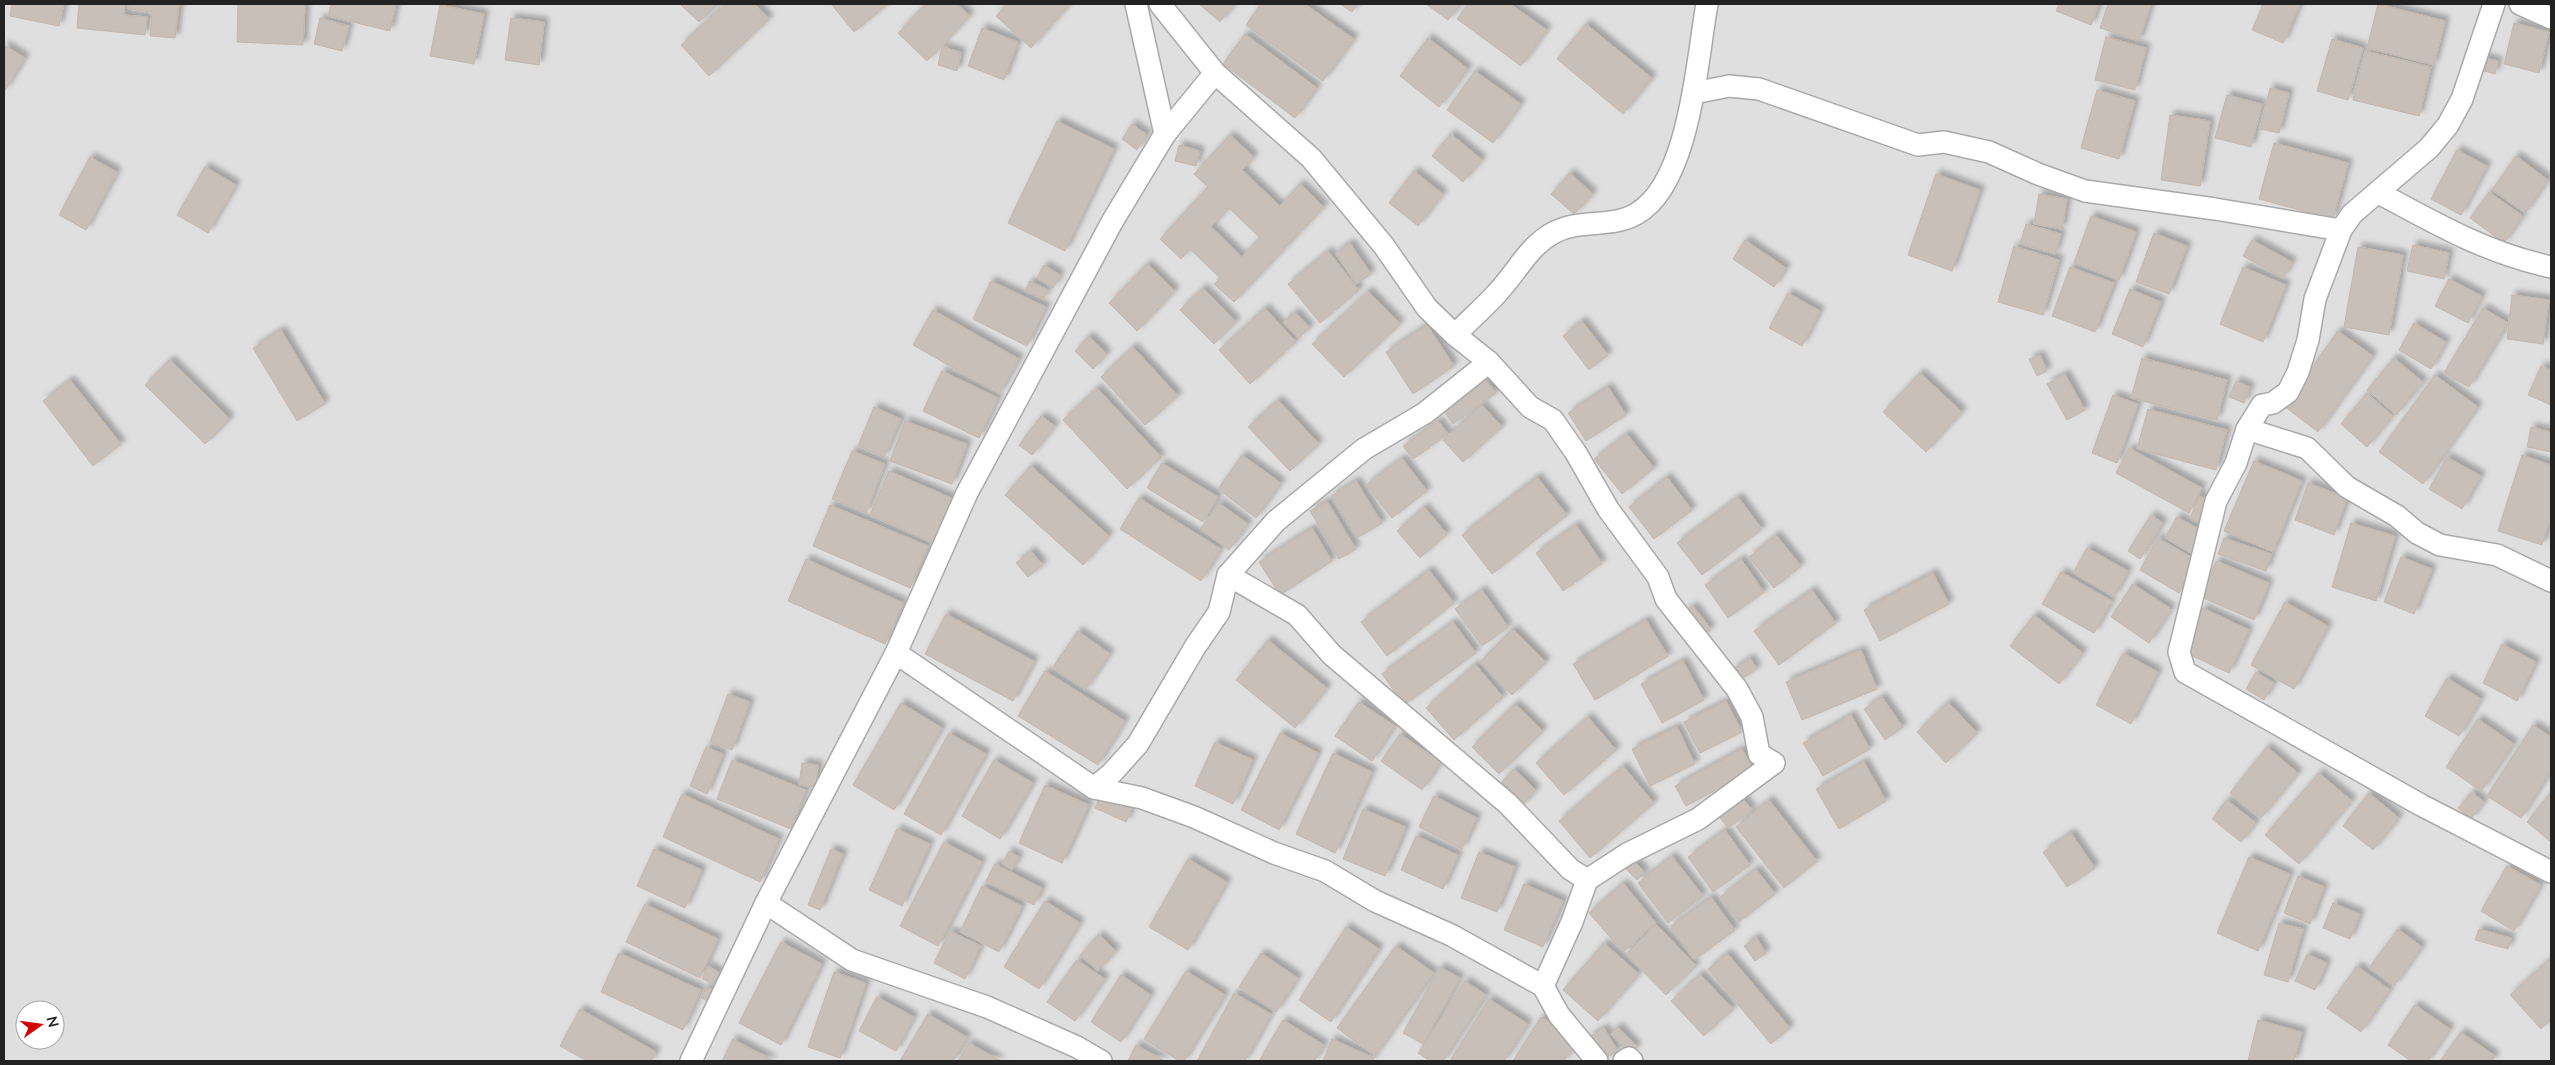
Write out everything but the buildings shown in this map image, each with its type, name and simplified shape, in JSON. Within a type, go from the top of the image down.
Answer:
[{"type":"street","points":[[1136,4],[1165,134]]},
{"type":"street","points":[[1160,4],[1214,73],[1311,158],[1384,246],[1428,308],[1455,335],[1489,362],[1530,407],[1553,420],[1576,453],[1608,509],[1658,577],[1666,599],[1737,689],[1752,717],[1759,754],[1774,763],[1698,819],[1627,854],[1587,880],[1572,922],[1543,986]]},
{"type":"street","points":[[1455,335],[1499,291],[1528,253],[1555,232],[1580,225],[1611,222],[1635,215],[1650,205],[1664,187],[1677,155],[1694,93],[1707,4]]},
{"type":"street","points":[[2551,18],[2523,6],[2493,9],[2462,99],[2448,125],[2429,148],[2379,193],[2352,214],[2341,230],[2315,299],[2308,340],[2298,372],[2288,392],[2273,403],[2262,405],[2247,429],[2236,463],[2216,501],[2179,652],[2185,672],[2421,805],[2551,872]]},
{"type":"street","points":[[691,1061],[766,903],[896,653],[967,493],[1112,222],[1165,134],[1214,73]]},
{"type":"street","points":[[1694,93],[1730,86],[1759,89],[1918,145],[1944,142],[1989,152],[2038,174],[2084,191],[2216,208],[2341,230]]},
{"type":"street","points":[[2379,193],[2460,237],[2529,262],[2551,266]]},
{"type":"street","points":[[1094,788],[1112,773],[1138,744],[1195,647],[1219,612],[1228,575],[1276,521],[1364,449],[1425,413],[1489,362]]},
{"type":"street","points":[[2247,429],[2306,448],[2347,487],[2397,516],[2417,533],[2440,545],[2497,555],[2551,582]]},
{"type":"street","points":[[1228,575],[1297,615],[1332,655],[1508,804],[1570,869],[1587,880]]},
{"type":"street","points":[[896,653],[1094,788],[1142,798],[1194,817],[1274,853],[1325,870],[1375,901],[1451,935],[1543,986],[1558,1015],[1597,1061]]},
{"type":"street","points":[[766,903],[852,960],[987,1007],[1077,1047],[1101,1061]]},
{"type":"street","points":[[1624,1061],[1630,1058],[1632,1061]]},
{"type":"shaded area","points":[[4,4],[2551,4],[2551,1061],[4,1061]]}]
